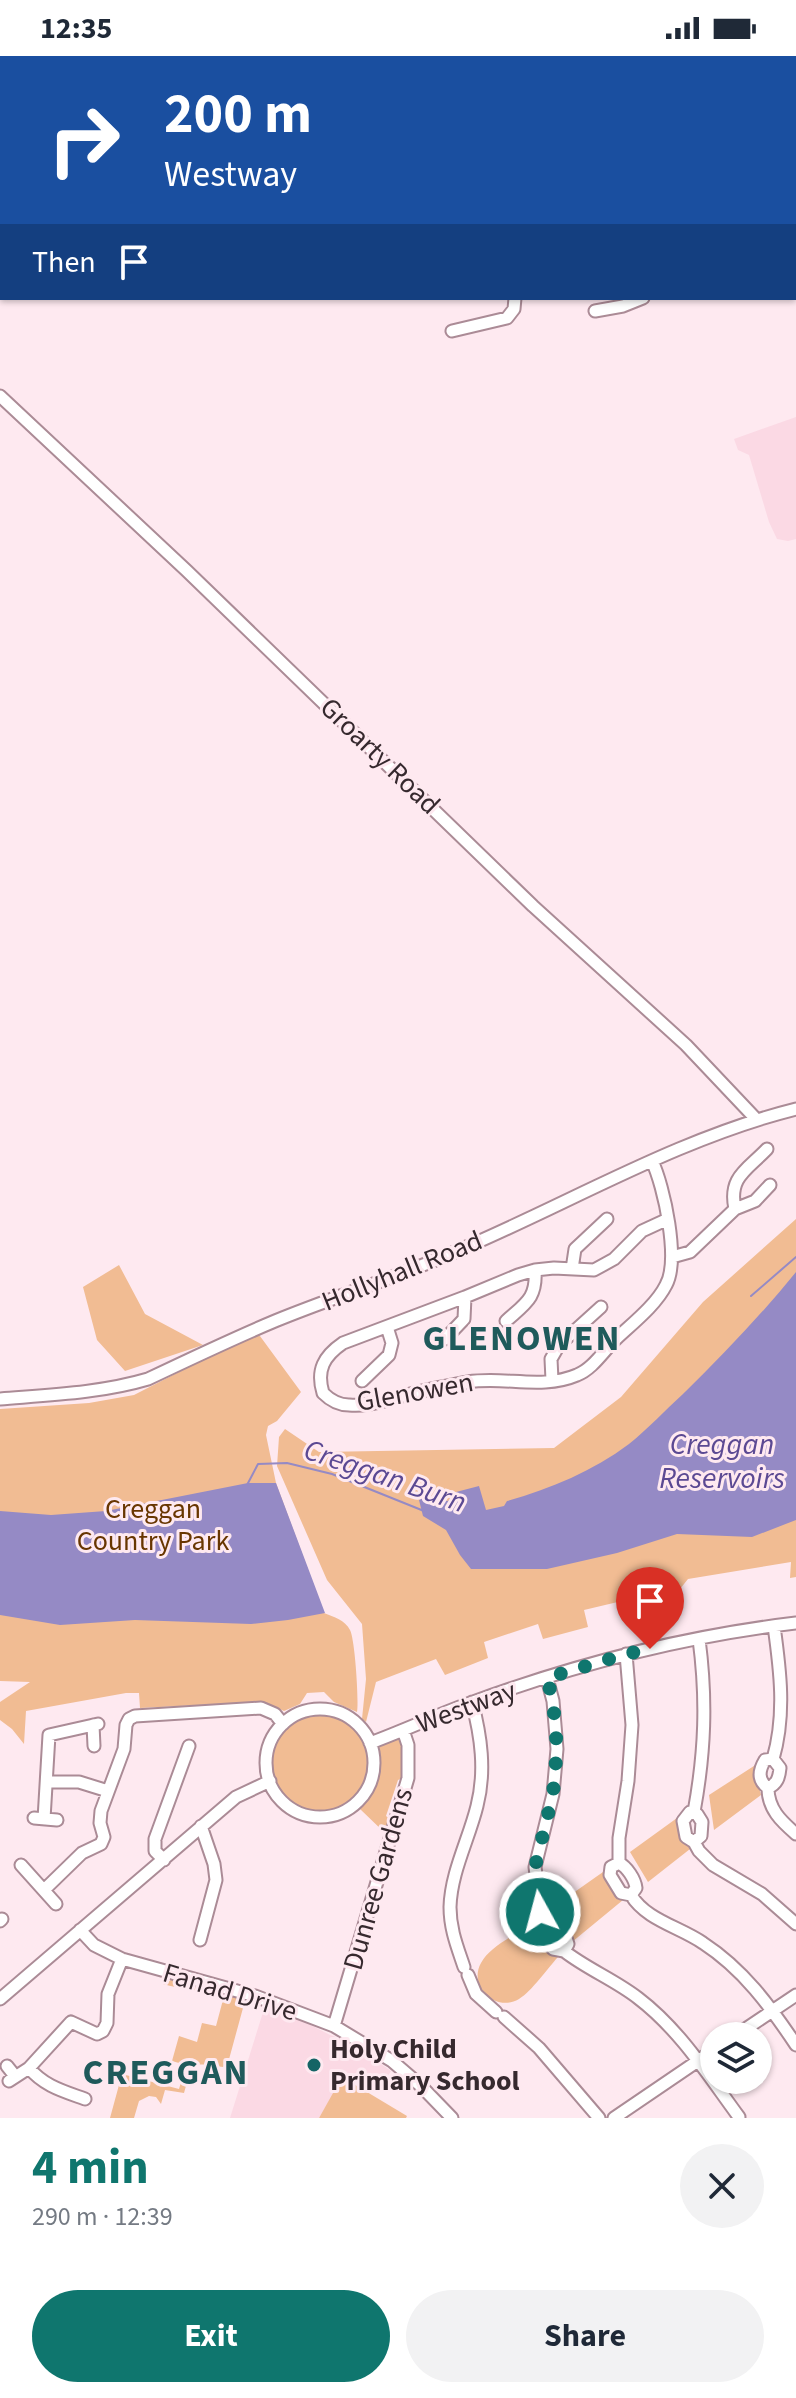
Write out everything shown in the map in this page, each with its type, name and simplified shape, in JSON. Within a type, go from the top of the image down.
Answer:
[{"type":"street","points":[[452,331],[507,318],[514,309],[515,300]]},
{"type":"street","points":[[595,311],[638,300]]},
{"type":"street","name":"Groarty Road","points":[[0,396],[187,571],[533,906],[686,1045],[756,1119]]},
{"type":"street","name":"Hollyhall Road","points":[[0,1399],[89,1391],[148,1379],[276,1321],[444,1257],[652,1161],[756,1119],[796,1109]]},
{"type":"street","points":[[735,1209],[733,1184],[767,1149]]},
{"type":"street","name":"Glenowen","points":[[652,1161],[657,1170],[668,1219],[672,1269],[667,1285],[592,1365],[578,1375],[537,1383],[471,1382],[366,1405],[335,1402],[321,1389],[319,1375],[322,1364],[330,1352],[343,1343],[535,1270],[594,1270],[614,1259],[642,1231],[668,1219]]},
{"type":"street","points":[[672,1257],[690,1252],[735,1209],[755,1201],[770,1185]]},
{"type":"street","points":[[572,1269],[575,1249],[607,1219]]},
{"type":"street","points":[[506,1321],[532,1297],[536,1287],[535,1270]]},
{"type":"street","points":[[445,1339],[464,1319],[465,1297]]},
{"type":"street","points":[[552,1380],[551,1359],[559,1345],[601,1307]]},
{"type":"street","points":[[362,1381],[389,1355],[392,1343],[387,1327]]},
{"type":"street","name":"Westway","points":[[370,1743],[472,1702],[626,1654],[796,1623]]},
{"type":"street","points":[[773,1759],[781,1718],[774,1626]]},
{"type":"street","points":[[699,1639],[704,1674],[705,1735],[694,1812],[686,1815],[683,1829],[686,1837],[713,1865],[762,1894],[796,1924]]},
{"type":"street","points":[[619,1863],[619,1838],[632,1741],[626,1654]]},
{"type":"street","points":[[541,1914],[535,1867],[553,1794],[557,1749],[553,1701],[547,1678]]},
{"type":"street","points":[[472,1702],[482,1749],[481,1786],[455,1876],[450,1907],[453,1938],[476,1994],[539,2048],[599,2118]]},
{"type":"street","points":[[44,1890],[82,1853],[101,1844],[104,1837],[101,1811],[124,1749],[129,1719],[135,1716],[261,1708],[275,1714],[283,1724]]},
{"type":"street","points":[[332,1711],[355,1722],[370,1743],[374,1770],[371,1783],[355,1805],[331,1816],[305,1815],[283,1802],[270,1781],[267,1769],[270,1745],[283,1724],[306,1712],[332,1711]]},
{"type":"street","points":[[45,1819],[49,1735],[96,1724],[94,1746]]},
{"type":"street","name":"Dunree Gardens","points":[[334,2026],[408,1778],[408,1745],[403,1730]]},
{"type":"street","points":[[164,1860],[155,1851],[155,1839],[189,1746]]},
{"type":"street","points":[[768,1788],[774,1785],[780,1768],[773,1759]]},
{"type":"street","points":[[773,1759],[765,1760],[760,1771],[761,1782],[768,1788],[768,1800],[774,1811],[796,1834]]},
{"type":"street","points":[[0,1999],[236,1797],[270,1781]]},
{"type":"street","points":[[47,1782],[79,1782],[108,1791]]},
{"type":"street","points":[[200,1940],[216,1880],[201,1826]]},
{"type":"street","points":[[631,1895],[636,1888],[635,1882],[624,1865],[614,1864],[610,1875],[621,1893],[631,1895],[645,1911],[702,1942],[744,1975],[773,2010],[796,2045]]},
{"type":"street","points":[[21,1865],[56,1904]]},
{"type":"street","points":[[541,1914],[550,1917],[567,1938],[564,1951]]},
{"type":"street","points":[[541,1914],[536,1918],[536,1928],[553,1949],[564,1951],[638,1997],[667,2022],[739,2117]]},
{"type":"street","name":"Fanad Drive","points":[[80,1930],[94,1945],[122,1959],[255,1996],[334,2026],[392,2061],[452,2118]]},
{"type":"street","points":[[10,2074],[29,2068],[71,2022],[86,2031],[97,2034],[103,2031],[107,2023],[108,1994],[122,1959]]},
{"type":"street","points":[[755,2022],[796,1995]]},
{"type":"street","points":[[614,2118],[630,2114],[700,2059]]},
{"type":"street","points":[[29,2068],[38,2080],[85,2099]]},
{"type":"shaded area","points":[[796,417],[796,539],[788,541],[777,539],[749,455],[738,450],[734,439]]},
{"type":"shaded area","name":"Holy Child Primary School","points":[[264,2009],[303,2021],[348,2041],[391,2071],[377,2093],[345,2074],[319,2118],[230,2118]]},
{"type":"green space","points":[[796,1219],[796,1577],[790,1578],[791,1562],[688,1579],[668,1604],[646,1609],[643,1596],[584,1610],[588,1627],[543,1639],[538,1624],[484,1642],[488,1658],[445,1675],[436,1659],[376,1682],[366,1722],[362,1719],[366,1679],[362,1624],[327,1580],[277,1466],[279,1437],[285,1429],[319,1452],[554,1448],[621,1397],[703,1302]]},
{"type":"green space","points":[[119,1265],[145,1314],[203,1345],[125,1371],[97,1340],[83,1287]]},
{"type":"green space","name":"Creggan Country Park","points":[[257,1332],[301,1392],[277,1421],[268,1426],[266,1435],[276,1483],[324,1613],[342,1621],[350,1630],[356,1671],[357,1712],[334,1702],[324,1692],[307,1693],[300,1704],[284,1711],[260,1702],[140,1708],[139,1693],[126,1693],[26,1711],[24,1744],[0,1720],[0,1702],[30,1682],[0,1681],[0,1409],[89,1403],[134,1395]]},
{"type":"green space","points":[[320,1714],[339,1718],[355,1728],[365,1744],[369,1763],[365,1782],[355,1798],[339,1808],[320,1812],[301,1808],[285,1798],[275,1782],[271,1763],[275,1744],[285,1728],[301,1718]]},
{"type":"green space","points":[[400,1739],[404,1749],[403,1778],[398,1780],[386,1816],[391,1820],[386,1834],[360,1809],[376,1783],[380,1746]]},
{"type":"green space","points":[[757,1764],[761,1795],[714,1830],[709,1795]]},
{"type":"green space","points":[[677,1818],[690,1849],[648,1882],[630,1852]]},
{"type":"green space","points":[[603,1872],[623,1900],[572,1942],[549,1910]]},
{"type":"green space","points":[[531,1924],[558,1957],[519,1999],[501,2003],[493,2000],[486,1995],[478,1980],[481,1963],[497,1946]]},
{"type":"green space","points":[[173,1979],[238,1998],[237,2006],[243,2008],[228,2063],[223,2067],[195,2066],[184,2093],[165,2090],[161,2104],[156,2097],[149,2096],[139,2101],[134,2118],[110,2118],[122,2074],[179,2089],[186,2065],[172,2061],[179,2036],[197,2042],[202,2023],[216,2026],[224,1996],[163,1984]]},
{"type":"green space","points":[[342,2077],[407,2116],[406,2118],[319,2118]]},
{"type":"water","name":"Creggan Reservoirs","points":[[796,1272],[796,1520],[752,1537],[677,1534],[617,1553],[547,1569],[471,1569],[446,1530],[423,1516],[419,1500],[426,1496],[448,1501],[456,1492],[479,1486],[486,1510],[504,1506],[507,1501],[571,1478],[615,1454],[643,1432],[698,1379]]},
{"type":"water","points":[[248,1483],[276,1483],[325,1613],[251,1624],[135,1620],[60,1625],[0,1615],[0,1511],[51,1515],[106,1511]]},
{"type":"waterway","points":[[751,1296],[796,1257]]},
{"type":"waterway","name":"Creggan Burn","points":[[247,1485],[258,1464],[287,1463],[332,1474],[424,1511]]},
{"type":"place","name":"Holy Child Primary School","points":[[314,2065]]},
{"type":"district","name":"GLENOWEN","points":[[522,1338]]},
{"type":"district","name":"CREGGAN","points":[[166,2072]]},
{"type":"route","points":[[540,1912],[535,1867],[553,1794],[557,1749],[553,1701],[547,1678],[650,1649]]}]
